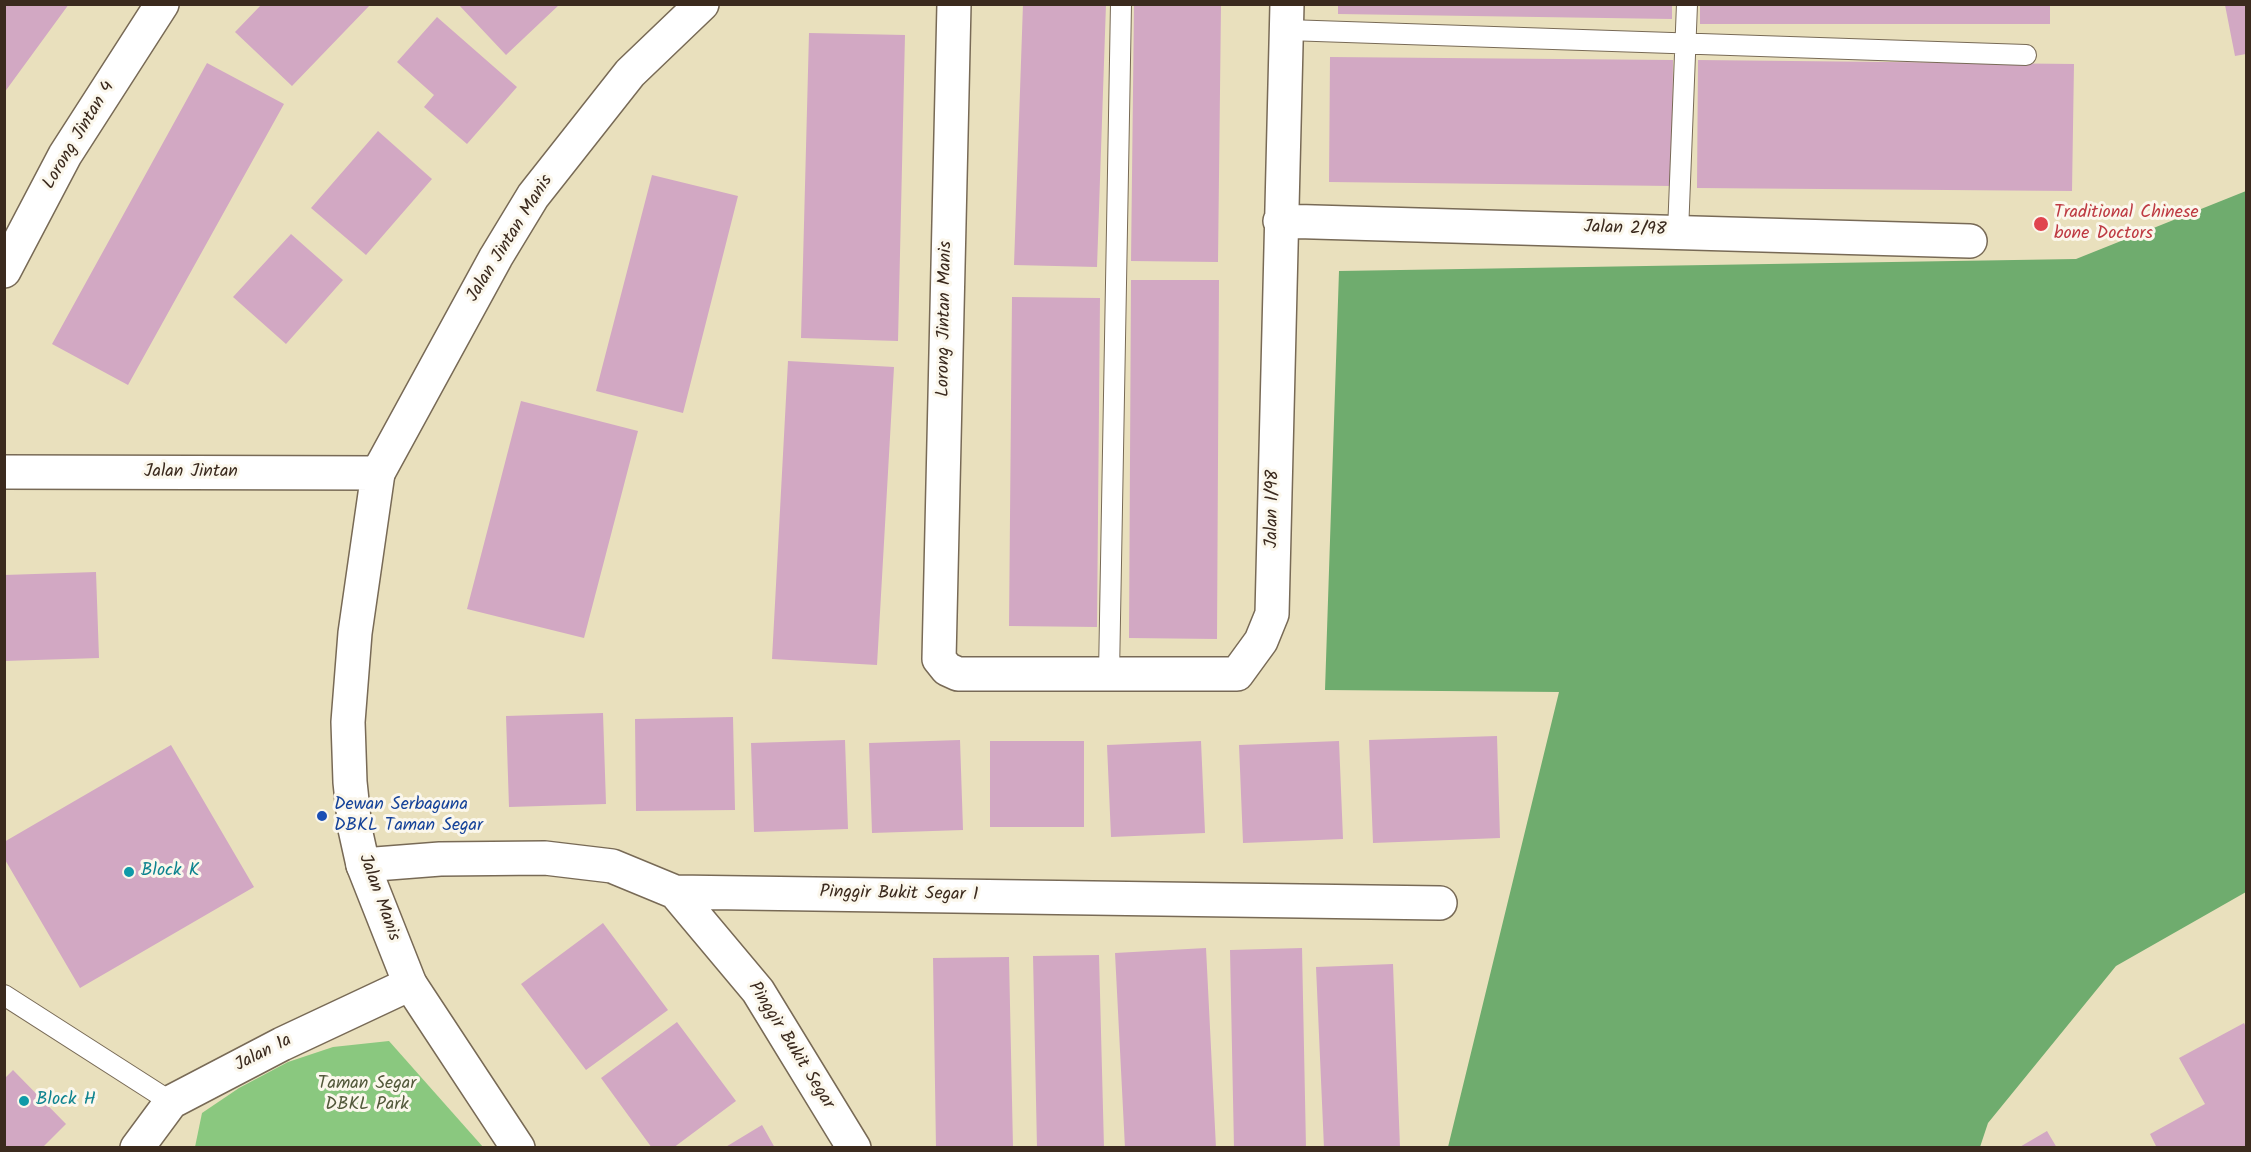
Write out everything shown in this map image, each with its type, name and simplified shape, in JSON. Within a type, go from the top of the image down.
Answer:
[{"type":"street","name":"Lorong Jintan 4","points":[[4,271],[65,155],[162,4]]},
{"type":"street","name":"Jalan Jintan Manis","points":[[378,473],[496,257],[533,196],[630,73],[702,4]]},
{"type":"street","name":"Lorong Jintan Manis","points":[[939,633],[954,4]]},
{"type":"street","name":"Jalan 1/98","points":[[939,633],[939,659],[947,669],[958,674],[1236,674],[1261,640],[1272,614],[1280,221],[1287,17]]},
{"type":"street","name":"Jalan 2/98","points":[[1280,221],[1970,241]]},
{"type":"street","name":"Jalan Jintan","points":[[4,472],[378,473]]},
{"type":"street","name":"Jalan Manis","points":[[378,473],[355,633],[348,722],[350,782],[355,829],[363,865],[410,984],[518,1148]]},
{"type":"street","name":"Pinggir Bukit Segar 1","points":[[363,865],[440,859],[544,858],[612,866],[675,892],[1440,903]]},
{"type":"street","name":"Pinggir Bukit Segar","points":[[675,892],[758,991],[854,1148]]},
{"type":"street","name":"Jalan 1a","points":[[137,1148],[171,1102],[282,1044],[410,984]]},
{"type":"lane","points":[[1109,674],[1121,4]]},
{"type":"lane","points":[[1678,232],[1687,4]]},
{"type":"lane","points":[[1287,17],[1685,43],[2026,55]]},
{"type":"lane","points":[[4,995],[171,1102]]},
{"type":"green space","points":[[2246,191],[2246,892],[2116,966],[1988,1123],[1980,1147],[1448,1147],[1559,692],[1325,690],[1339,271],[2076,259]]},
{"type":"green space","name":"Taman Segar DBKL Park","points":[[389,1041],[483,1147],[195,1147],[202,1113],[239,1088],[288,1062],[333,1047]]},
{"type":"building","points":[[4,4],[69,4],[4,93]]},
{"type":"building","points":[[262,4],[371,4],[292,86],[235,32]]},
{"type":"building","points":[[458,4],[560,4],[506,55]]},
{"type":"building","points":[[1023,4],[1106,4],[1097,267],[1014,265]]},
{"type":"building","points":[[1338,4],[1672,4],[1672,19],[1338,14]]},
{"type":"building","points":[[1700,4],[2050,4],[2050,24],[1700,24]]},
{"type":"building","points":[[1134,5],[1221,5],[1218,262],[1131,261]]},
{"type":"building","points":[[2225,5],[2246,5],[2246,54],[2235,56]]},
{"type":"building","points":[[437,17],[517,87],[467,144],[424,107],[434,95],[397,62]]},
{"type":"building","points":[[809,33],[905,35],[898,341],[801,338]]},
{"type":"building","points":[[1330,57],[1673,60],[1672,186],[1329,182]]},
{"type":"building","points":[[1698,60],[2074,64],[2072,191],[1697,188]]},
{"type":"building","points":[[207,63],[284,104],[128,385],[52,344]]},
{"type":"building","points":[[378,131],[432,179],[366,255],[311,208]]},
{"type":"building","points":[[652,175],[738,196],[683,413],[596,391]]},
{"type":"building","points":[[291,234],[343,280],[286,344],[233,297]]},
{"type":"building","points":[[1131,280],[1219,280],[1217,639],[1129,638]]},
{"type":"building","points":[[1012,297],[1100,298],[1097,627],[1009,626]]},
{"type":"building","points":[[788,361],[894,367],[877,665],[772,659]]},
{"type":"building","points":[[521,401],[638,431],[584,638],[467,609]]},
{"type":"building","points":[[96,572],[99,658],[4,661],[4,575]]},
{"type":"building","points":[[603,713],[606,804],[509,807],[506,716]]},
{"type":"building","points":[[733,717],[735,810],[636,811],[635,719]]},
{"type":"building","points":[[1497,736],[1500,838],[1373,843],[1369,740]]},
{"type":"building","points":[[845,740],[848,829],[754,832],[751,743]]},
{"type":"building","points":[[960,740],[963,830],[872,833],[869,743]]},
{"type":"building","points":[[990,741],[1084,741],[1084,827],[990,827]]},
{"type":"building","points":[[1201,741],[1205,833],[1111,837],[1107,745]]},
{"type":"building","points":[[1339,741],[1343,839],[1243,843],[1239,745]]},
{"type":"building","name":"Block K","points":[[171,745],[254,887],[80,988],[4,858],[4,842]]},
{"type":"building","points":[[603,923],[668,1010],[586,1070],[521,984]]},
{"type":"building","points":[[1206,948],[1216,1148],[1125,1148],[1115,953]]},
{"type":"building","points":[[1302,948],[1306,1148],[1234,1148],[1230,950]]},
{"type":"building","points":[[1099,955],[1104,1148],[1037,1148],[1033,956]]},
{"type":"building","points":[[1009,957],[1013,1148],[936,1148],[933,958]]},
{"type":"building","points":[[1393,964],[1400,1148],[1324,1148],[1316,967]]},
{"type":"building","points":[[677,1022],[736,1101],[673,1148],[652,1148],[601,1078]]},
{"type":"building","points":[[2244,1023],[2246,1027],[2246,1148],[2157,1148],[2150,1134],[2205,1104],[2179,1058]]},
{"type":"building","name":"Block H","points":[[13,1070],[66,1124],[42,1148],[4,1148],[4,1079]]},
{"type":"building","points":[[762,1125],[775,1148],[724,1148]]},
{"type":"building","points":[[2047,1131],[2057,1148],[2018,1148]]},
{"type":"place","name":"Traditional Chinese bone Doctors","points":[[2041,224]]},
{"type":"place","name":"Dewan Serbaguna DBKL Taman Segar","points":[[322,816]]},
{"type":"place","name":"Block K","points":[[129,872]]},
{"type":"place","name":"Block H","points":[[24,1101]]}]
